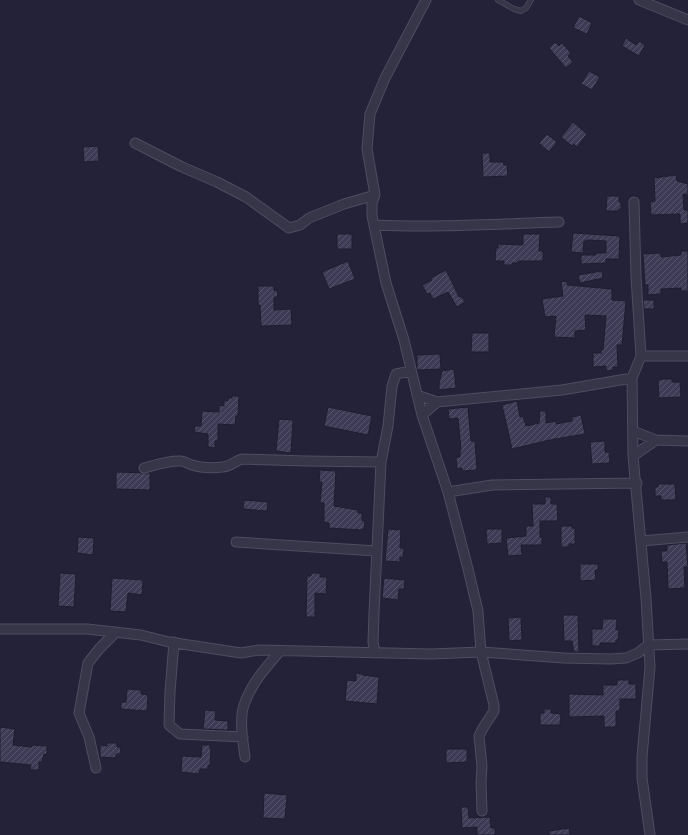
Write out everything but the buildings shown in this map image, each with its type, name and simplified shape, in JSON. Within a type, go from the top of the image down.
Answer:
[{"type":"street","points":[[426,0],[385,78],[370,114],[367,149],[375,195],[372,203],[372,216],[386,282],[404,340],[422,415],[448,492],[478,611],[481,652],[494,706],[494,711],[483,728],[480,736],[482,811]]},
{"type":"street","points":[[639,0],[688,20]]},
{"type":"street","points":[[135,143],[171,162],[217,182],[246,197],[289,228],[300,225],[309,218],[344,204],[375,195]]},
{"type":"street","points":[[634,202],[636,277],[641,356],[632,378],[633,456],[637,483],[650,667],[642,757],[642,771],[650,835]]},
{"type":"street","points":[[374,225],[480,226],[559,222]]},
{"type":"street","points":[[641,356],[688,356]]},
{"type":"street","points":[[375,653],[373,628],[380,462],[388,426],[392,386],[396,374],[411,371]]},
{"type":"street","points":[[417,395],[437,402],[562,390],[632,378]]},
{"type":"street","points":[[422,415],[437,402]]},
{"type":"street","points":[[633,431],[656,440],[688,441]]},
{"type":"street","points":[[633,456],[656,440]]},
{"type":"street","points":[[144,468],[174,461],[183,461],[190,465],[197,466],[223,467],[232,465],[237,460],[242,459],[380,462]]},
{"type":"street","points":[[448,492],[492,485],[637,483]]},
{"type":"street","points":[[641,541],[688,537]]},
{"type":"street","points":[[236,542],[376,551]]},
{"type":"street","points":[[0,629],[86,629],[141,635],[241,653],[258,650],[431,654],[481,652],[564,658],[611,659],[626,658],[638,653],[648,645],[688,644]]},
{"type":"street","points":[[96,768],[89,737],[79,714],[88,663],[99,649],[116,632]]},
{"type":"street","points":[[174,642],[169,725],[180,734],[243,737]]},
{"type":"street","points":[[245,757],[243,737],[244,706],[262,672],[280,651]]},
{"type":"lane","points":[[498,0],[514,9],[521,11],[526,8],[531,0]]}]
